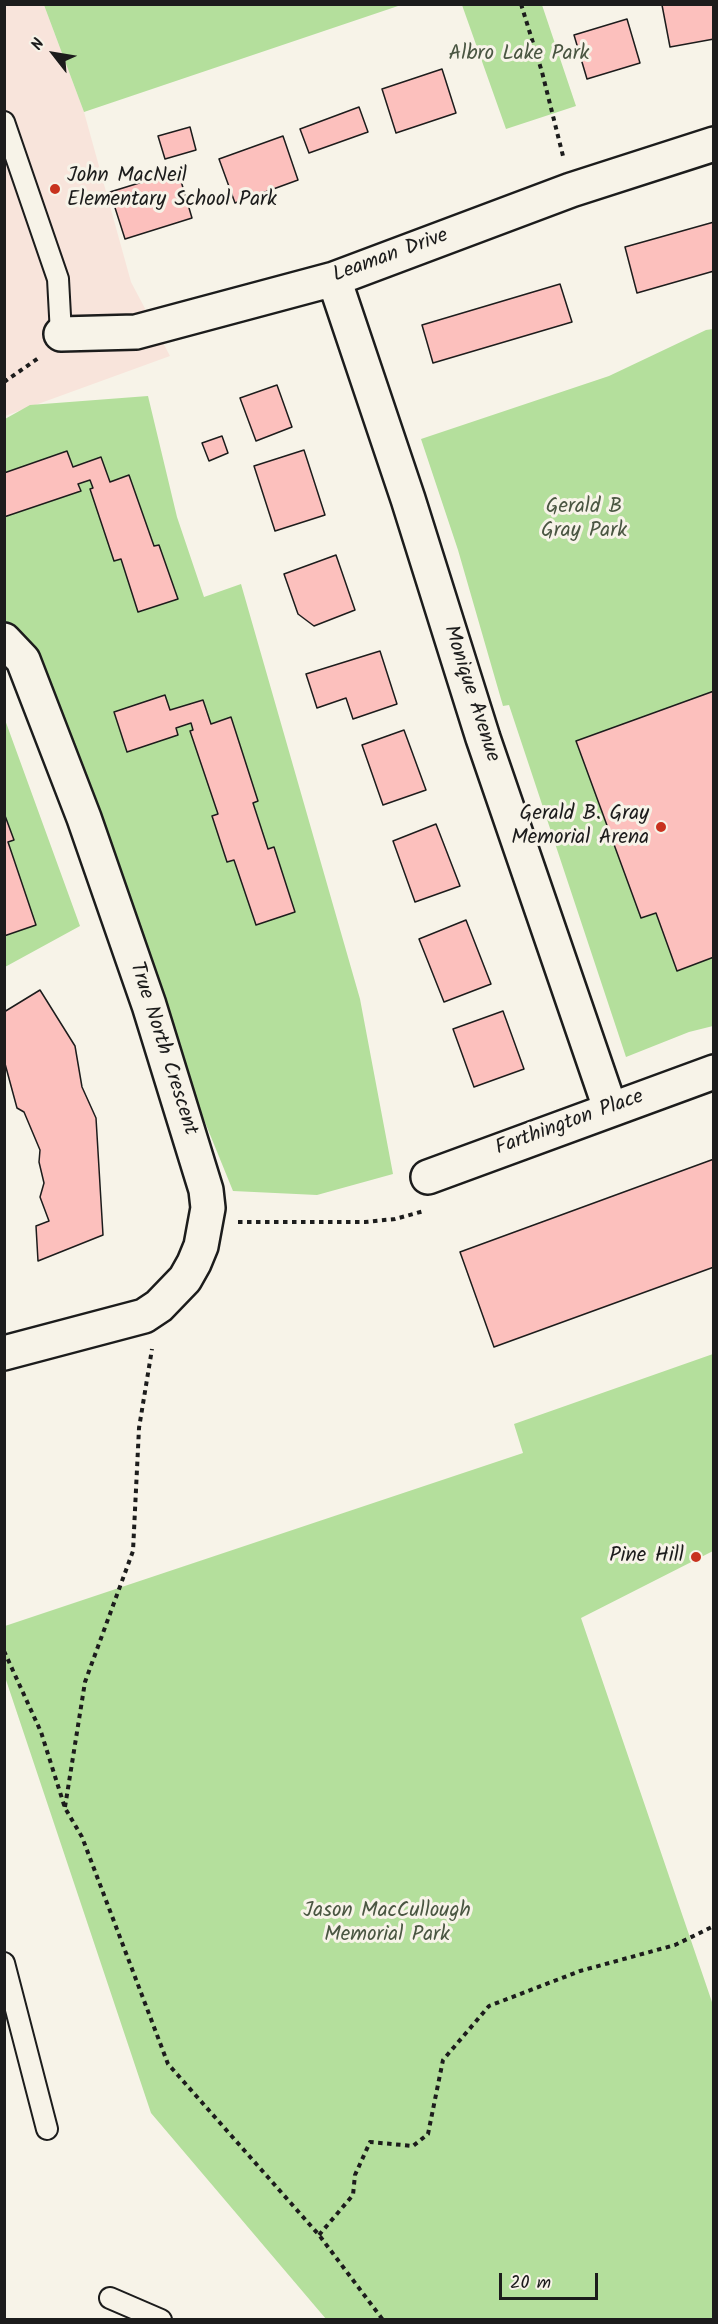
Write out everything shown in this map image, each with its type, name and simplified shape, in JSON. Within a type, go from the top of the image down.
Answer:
[{"type":"street","name":"Leaman Drive","points":[[61,334],[136,332],[334,279],[571,190],[714,144]]},
{"type":"street","name":"Monique Avenue","points":[[334,279],[408,499],[483,738],[610,1108]]},
{"type":"street","name":"True North Crescent","points":[[4,640],[23,660],[84,818],[146,994],[206,1190],[207,1222],[201,1246],[185,1279],[159,1306],[144,1316],[4,1353]]},
{"type":"street","name":"Farthington Place","points":[[428,1177],[610,1108],[714,1072]]},
{"type":"lane","points":[[4,122],[58,279],[61,334]]},
{"type":"lane","points":[[4,1963],[47,2129]]},
{"type":"lane","points":[[110,2298],[161,2319]]},
{"type":"path","points":[[521,4],[542,72],[571,190]]},
{"type":"path","points":[[4,382],[50,349],[61,334]]},
{"type":"path","points":[[207,1222],[365,1222],[395,1219],[432,1209]]},
{"type":"path","points":[[65,1808],[85,1682],[133,1551],[139,1428],[159,1306]]},
{"type":"path","points":[[4,1651],[41,1732],[65,1808],[82,1837],[168,2064],[319,2235],[383,2319]]},
{"type":"path","points":[[319,2235],[353,2195],[355,2175],[370,2142],[413,2146],[428,2134],[443,2060],[489,2006],[580,1971],[675,1945],[714,1926]]},
{"type":"shaded area","name":"John MacNeil Elementary School Park","points":[[5,5],[44,5],[84,112],[131,282],[170,356],[5,416]]},
{"type":"green space","name":"Albro Lake Park","points":[[44,4],[401,5],[84,112]]},
{"type":"green space","name":"Albro Lake Park","points":[[462,5],[542,5],[576,106],[506,129]]},
{"type":"green space","name":"Gerald B Gray Park","points":[[713,329],[713,1026],[689,1032],[626,1057],[509,705],[503,706],[458,550],[421,439],[609,376],[706,330]]},
{"type":"green space","points":[[148,396],[177,517],[204,597],[241,584],[360,999],[393,1174],[317,1195],[233,1191],[5,631],[5,419],[30,405]]},
{"type":"green space","points":[[4,717],[80,926],[5,967],[4,967]]},
{"type":"green space","name":"Jason MacCullough Memorial Park","points":[[713,1354],[713,1551],[581,1618],[713,2005],[713,2319],[326,2319],[151,2113],[5,1677],[5,1626],[523,1453],[514,1424]]},
{"type":"building","points":[[714,4],[714,39],[670,47],[662,5]]},
{"type":"building","points":[[627,19],[640,63],[587,79],[574,35]]},
{"type":"building","points":[[442,69],[456,113],[396,133],[382,89]]},
{"type":"building","points":[[359,107],[368,132],[309,153],[300,129]]},
{"type":"building","points":[[190,127],[196,150],[165,159],[158,136]]},
{"type":"building","points":[[283,136],[298,180],[235,203],[219,159]]},
{"type":"building","points":[[178,171],[192,218],[125,239],[110,192]]},
{"type":"building","points":[[714,222],[714,271],[637,293],[625,247]]},
{"type":"building","points":[[560,284],[572,322],[433,363],[422,325]]},
{"type":"building","points":[[277,385],[292,427],[256,441],[240,398]]},
{"type":"building","points":[[222,436],[228,453],[209,461],[202,443]]},
{"type":"building","points":[[304,450],[325,515],[275,531],[254,466]]},
{"type":"building","points":[[67,451],[73,467],[101,457],[110,482],[129,475],[154,546],[159,545],[178,599],[138,612],[121,559],[114,561],[90,489],[93,488],[90,480],[78,484],[81,491],[4,517],[4,473]]},
{"type":"building","points":[[336,555],[355,610],[314,626],[298,614],[284,574]]},
{"type":"building","points":[[380,651],[397,704],[353,719],[346,698],[317,708],[306,674]]},
{"type":"building","name":"Gerald B. Gray Memorial Arena","points":[[714,691],[714,957],[677,971],[656,913],[641,918],[576,741]]},
{"type":"building","points":[[165,695],[170,710],[203,700],[211,724],[231,717],[258,801],[253,803],[268,849],[274,847],[295,912],[256,925],[234,860],[227,862],[212,816],[218,814],[190,731],[193,730],[191,723],[176,728],[178,735],[127,752],[114,712]]},
{"type":"building","points":[[404,730],[426,790],[383,805],[362,745]]},
{"type":"building","points":[[4,813],[14,840],[8,842],[36,925],[4,936]]},
{"type":"building","points":[[436,824],[460,886],[415,902],[393,841]]},
{"type":"building","points":[[466,920],[491,984],[444,1002],[419,939]]},
{"type":"building","points":[[40,990],[75,1046],[82,1087],[96,1118],[103,1235],[38,1261],[36,1226],[49,1221],[40,1197],[44,1183],[39,1162],[40,1150],[24,1112],[17,1108],[4,1060],[4,1012]]},
{"type":"building","points":[[503,1011],[524,1069],[474,1087],[453,1029]]},
{"type":"building","points":[[714,1159],[714,1267],[494,1347],[460,1252]]},
{"type":"place","name":"John MacNeil Elementary School Park","points":[[55,189]]},
{"type":"place","name":"Gerald B. Gray Memorial Arena","points":[[661,827]]},
{"type":"place","name":"Pine Hill","points":[[696,1557]]}]
